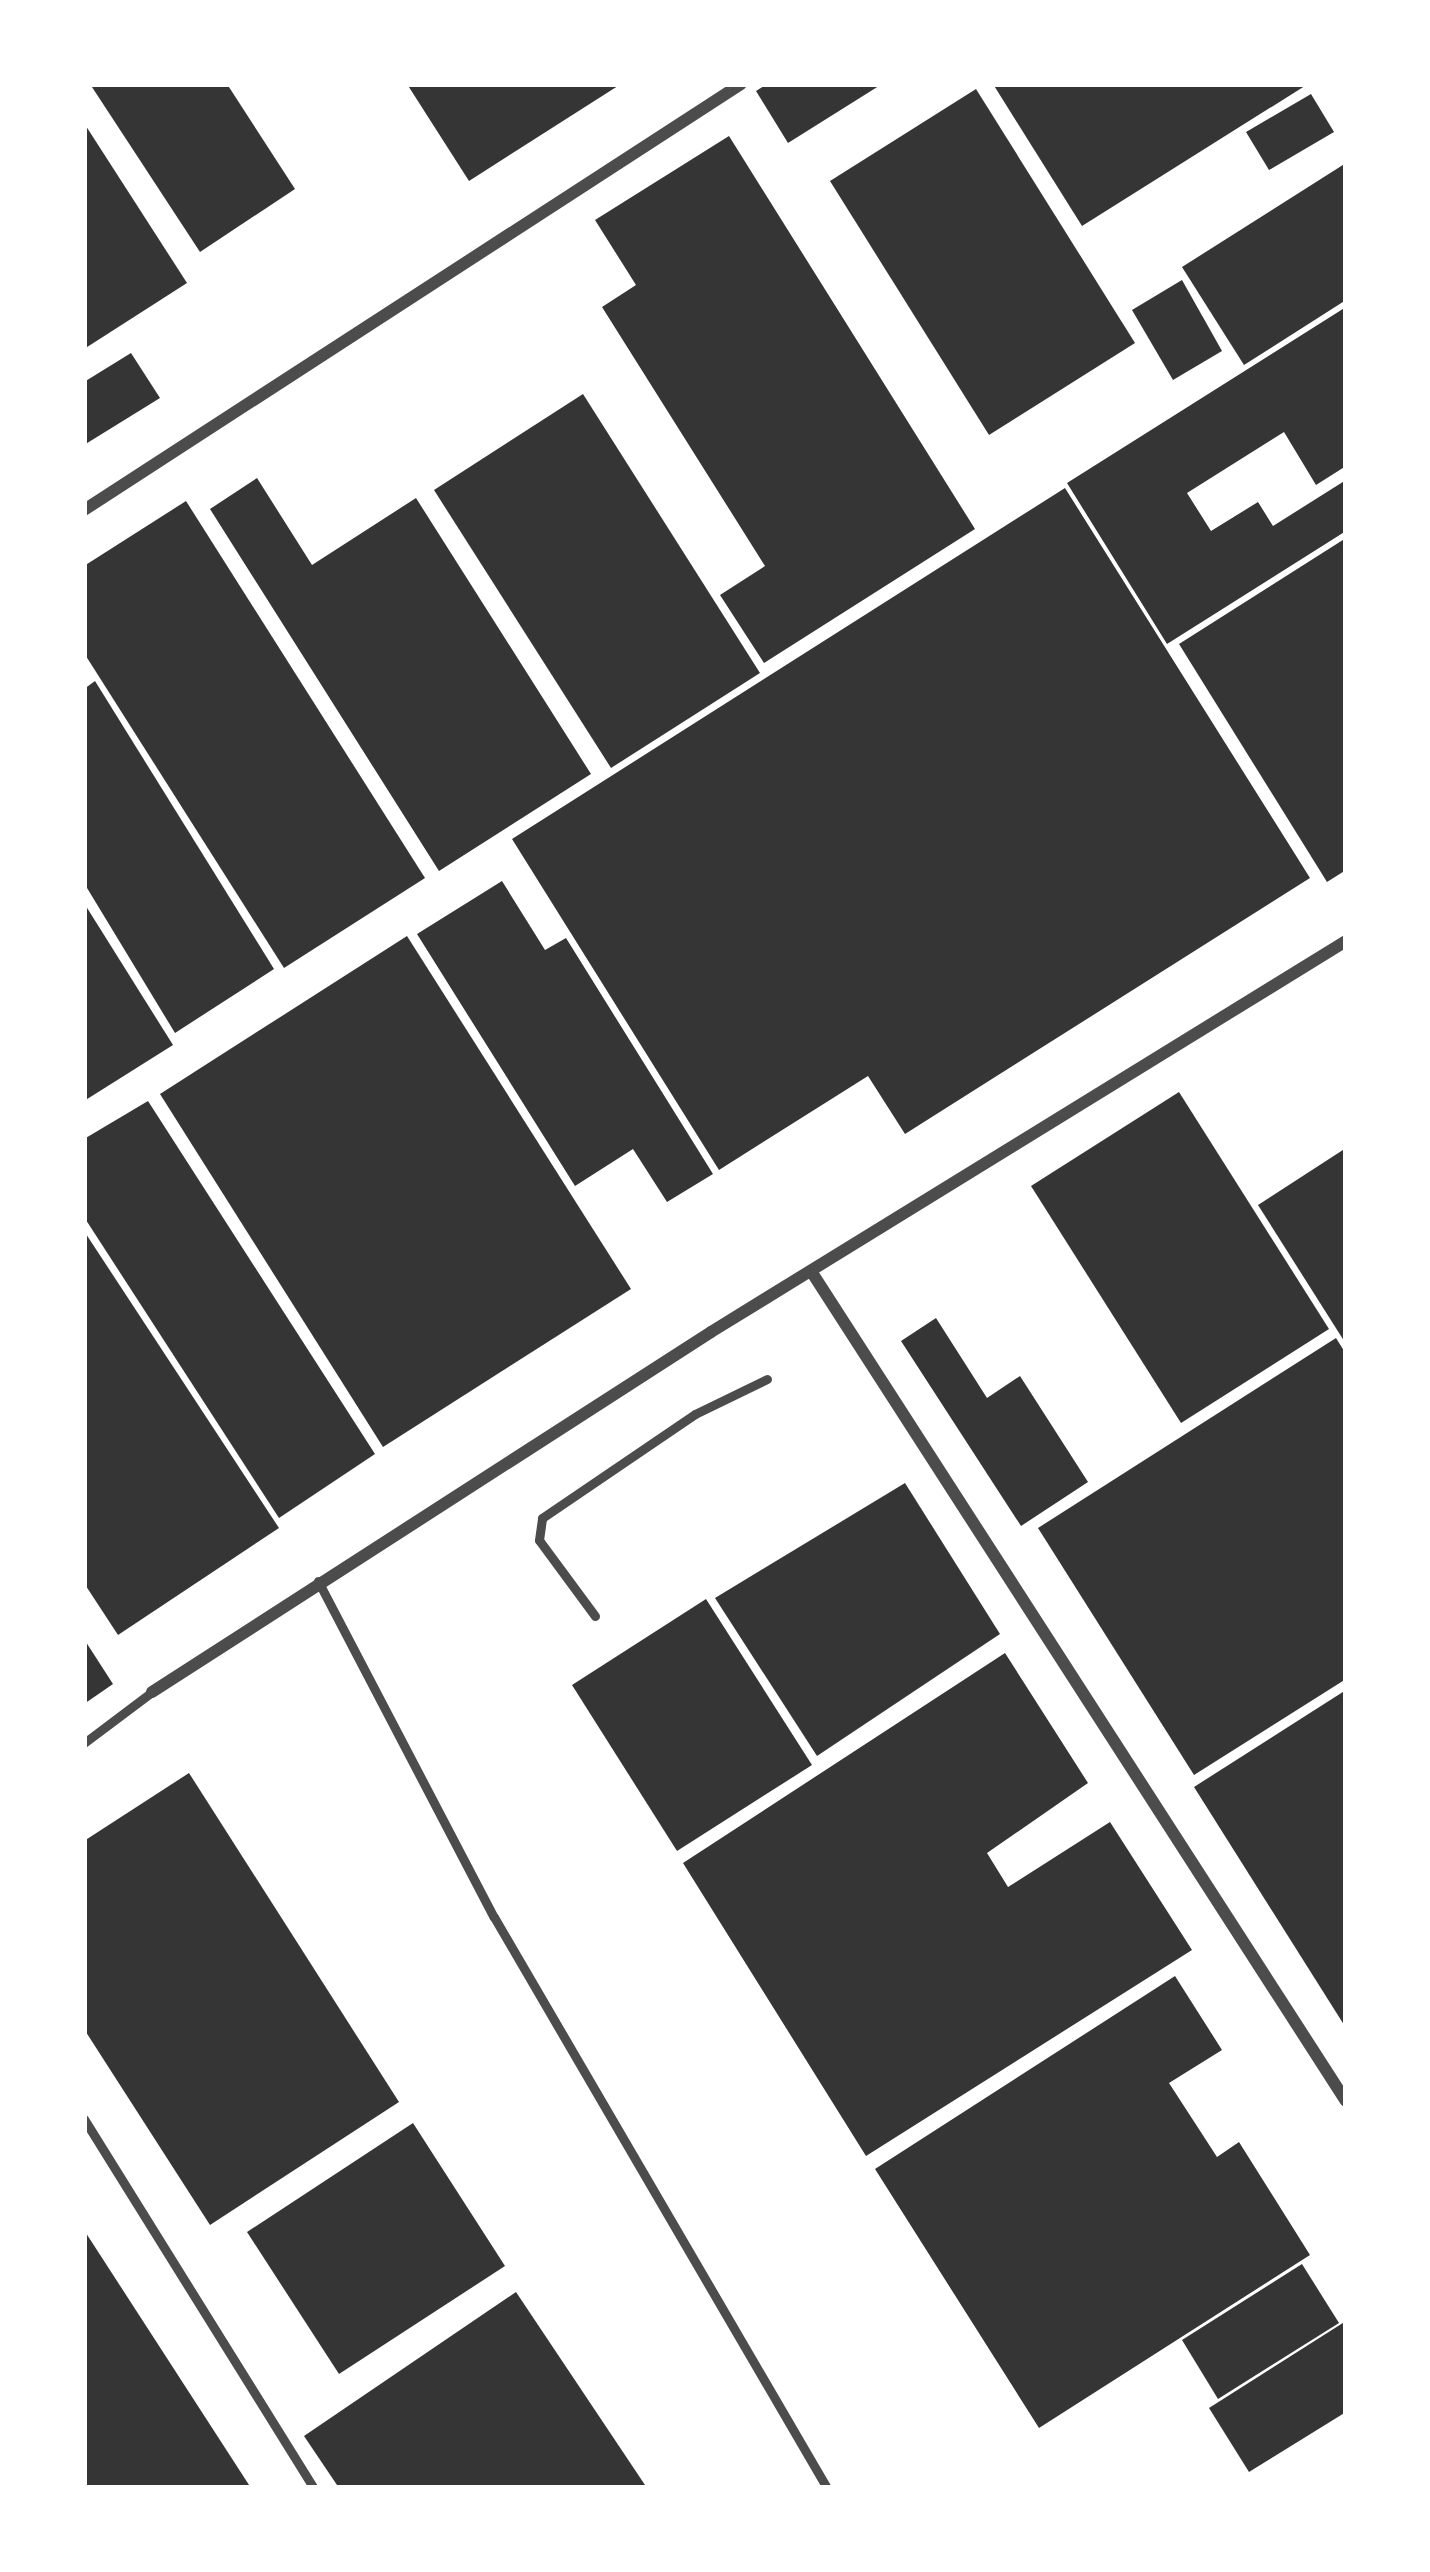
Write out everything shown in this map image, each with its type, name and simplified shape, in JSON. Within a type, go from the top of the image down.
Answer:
[{"type":"street","points":[[84,510],[741,84]]},
{"type":"street","points":[[152,1692],[318,1581],[1346,941]]},
{"type":"street","points":[[812,1271],[1346,2101]]},
{"type":"lane","points":[[595,1616],[539,1540],[542,1518],[695,1414],[767,1379]]},
{"type":"lane","points":[[318,1581],[494,1917],[827,2488]]},
{"type":"lane","points":[[84,1743],[152,1692]]},
{"type":"lane","points":[[84,2119],[314,2488]]},
{"type":"building","points":[[90,84],[227,84],[295,189],[200,252]]},
{"type":"building","points":[[407,84],[621,84],[469,181]]},
{"type":"building","points":[[767,84],[882,84],[788,143],[756,91]]},
{"type":"building","points":[[993,84],[1308,84],[1082,226]]},
{"type":"building","points":[[976,89],[1135,343],[989,435],[830,181]]},
{"type":"building","points":[[1311,94],[1334,132],[1269,170],[1246,132]]},
{"type":"building","points":[[84,123],[187,283],[84,349]]},
{"type":"building","points":[[729,136],[975,529],[764,663],[720,595],[765,566],[602,307],[636,285],[595,220]]},
{"type":"building","points":[[1346,163],[1346,300],[1244,365],[1182,267]]},
{"type":"building","points":[[1182,280],[1222,351],[1173,380],[1132,310]]},
{"type":"building","points":[[1346,307],[1346,466],[1316,485],[1284,432],[1187,493],[1211,531],[1258,502],[1273,526],[1346,480],[1346,531],[1167,644],[1067,483]]},
{"type":"building","points":[[131,353],[160,398],[84,445],[84,382]]},
{"type":"building","points":[[583,394],[760,673],[611,768],[434,490]]},
{"type":"building","points":[[257,478],[312,565],[416,498],[591,774],[439,871],[210,509]]},
{"type":"building","points":[[1065,488],[1310,878],[905,1134],[868,1076],[719,1170],[512,839]]},
{"type":"building","points":[[186,501],[425,878],[284,968],[84,653],[84,566]]},
{"type":"building","points":[[1346,538],[1346,870],[1327,882],[1179,644]]},
{"type":"building","points":[[95,681],[274,969],[175,1033],[84,883],[84,689]]},
{"type":"building","points":[[502,881],[545,950],[566,938],[713,1174],[667,1202],[633,1149],[575,1186],[417,934]]},
{"type":"building","points":[[84,903],[173,1045],[84,1101]]},
{"type":"building","points":[[407,936],[631,1289],[383,1447],[160,1094]]},
{"type":"building","points":[[1179,1092],[1329,1329],[1181,1423],[1031,1186]]},
{"type":"building","points":[[148,1101],[375,1454],[279,1518],[84,1217],[84,1139]]},
{"type":"building","points":[[1346,1148],[1346,1344],[1258,1205]]},
{"type":"building","points":[[84,1231],[279,1528],[118,1635],[84,1583]]},
{"type":"building","points":[[936,1318],[987,1398],[1020,1376],[1088,1482],[1021,1526],[901,1341]]},
{"type":"building","points":[[1336,1338],[1346,1354],[1346,1679],[1194,1775],[1038,1528]]},
{"type":"building","points":[[905,1483],[1000,1634],[817,1756],[715,1598]]},
{"type":"building","points":[[706,1599],[812,1765],[677,1851],[572,1685]]},
{"type":"building","points":[[84,1639],[113,1684],[84,1704]]},
{"type":"building","points":[[1005,1653],[1088,1783],[987,1853],[1008,1887],[1110,1822],[1192,1950],[866,2156],[683,1863]]},
{"type":"building","points":[[1346,1690],[1346,2028],[1194,1787]]},
{"type":"building","points":[[189,1773],[399,2102],[210,2225],[84,2029],[84,1841]]},
{"type":"building","points":[[1175,1976],[1222,2050],[1169,2083],[1217,2157],[1239,2142],[1310,2255],[1039,2428],[875,2169]]},
{"type":"building","points":[[413,2123],[505,2266],[339,2374],[247,2232]]},
{"type":"building","points":[[84,2230],[251,2488],[84,2488]]},
{"type":"building","points":[[1302,2264],[1339,2323],[1218,2399],[1182,2340]]},
{"type":"building","points":[[516,2292],[647,2488],[339,2488],[304,2436]]},
{"type":"building","points":[[1346,2321],[1346,2412],[1249,2472],[1209,2408]]}]
